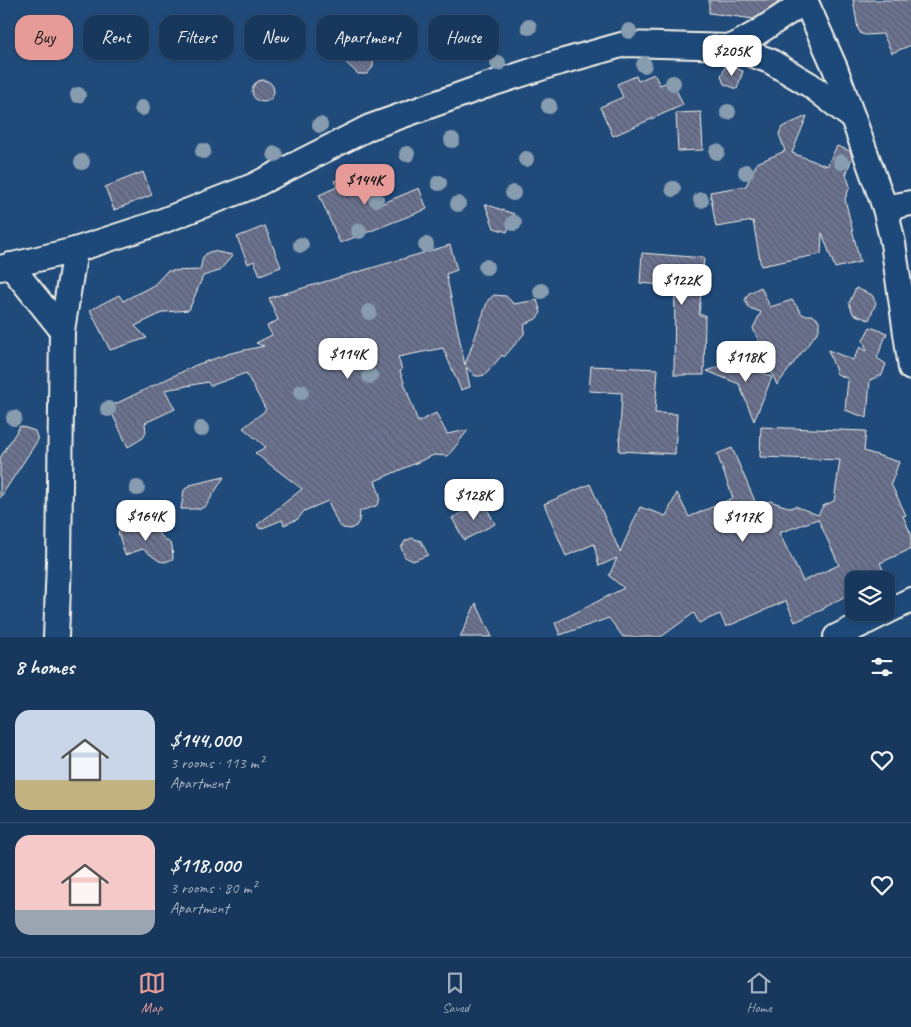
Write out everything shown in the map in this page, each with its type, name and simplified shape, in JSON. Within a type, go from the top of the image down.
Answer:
[{"type":"street","points":[[732,46],[756,33],[804,0],[834,68],[885,208],[893,243],[911,368]]},
{"type":"street","points":[[62,330],[5,266],[75,250],[152,225],[254,186],[370,128],[485,86],[625,44],[732,46],[770,61],[810,85],[853,118]]},
{"type":"street","points":[[885,208],[911,203]]},
{"type":"street","points":[[56,637],[62,330],[75,250]]},
{"type":"street","points":[[895,608],[911,600]]},
{"type":"street","points":[[836,637],[868,621]]},
{"type":"building","points":[[709,0],[782,0],[754,19],[709,13]]},
{"type":"building","points":[[853,0],[911,0],[911,45],[892,53],[883,34],[861,34],[858,29]]},
{"type":"building","points":[[343,60],[373,60],[373,67],[367,74],[358,74]]},
{"type":"building","points":[[726,65],[743,71],[737,89],[724,84],[721,76]]},
{"type":"building","points":[[654,74],[660,85],[672,80],[683,105],[613,136],[600,107],[623,97],[617,84],[636,76],[638,81]]},
{"type":"building","points":[[263,80],[271,83],[274,91],[271,99],[263,102],[255,99],[252,91],[255,83]]},
{"type":"building","points":[[701,112],[703,150],[678,151],[676,113]]},
{"type":"building","points":[[807,116],[792,153],[827,166],[837,146],[850,151],[852,157],[846,175],[850,186],[845,199],[860,262],[835,268],[822,233],[821,254],[761,266],[753,221],[716,227],[710,192],[746,186],[757,163],[785,151],[779,134],[782,127]]},
{"type":"building","points":[[364,167],[381,204],[419,188],[427,209],[340,243],[319,195],[337,187],[334,181]]},
{"type":"building","points":[[143,172],[152,195],[114,210],[105,187]]},
{"type":"building","points":[[485,204],[514,214],[507,232],[494,228]]},
{"type":"building","points":[[265,226],[281,267],[260,275],[254,261],[248,264],[237,237]]},
{"type":"building","points":[[450,245],[457,270],[446,274],[465,365],[488,300],[494,295],[506,296],[514,304],[537,300],[541,313],[536,319],[525,324],[524,334],[486,374],[475,376],[466,367],[470,387],[461,390],[443,348],[398,357],[402,370],[400,371],[418,422],[436,413],[447,434],[468,430],[448,456],[434,455],[375,481],[380,496],[379,502],[376,506],[360,511],[359,521],[356,526],[350,529],[343,528],[338,524],[328,501],[304,511],[298,519],[284,525],[282,520],[260,529],[257,525],[302,489],[255,453],[266,447],[243,428],[266,410],[246,373],[210,386],[208,382],[165,390],[175,409],[145,423],[146,433],[143,438],[128,447],[109,407],[196,365],[231,353],[264,346],[256,343],[272,335],[267,326],[278,320],[269,298]]},
{"type":"building","points":[[212,251],[233,255],[219,271],[203,276],[189,310],[164,312],[135,326],[147,338],[110,350],[90,310],[119,295],[123,301],[154,285],[167,271],[200,270],[203,257]]},
{"type":"building","points":[[642,253],[704,258],[699,315],[705,315],[704,375],[674,375],[675,286],[640,283]]},
{"type":"building","points":[[761,287],[770,307],[792,300],[803,315],[812,315],[819,320],[819,330],[777,385],[753,328],[761,312],[749,308],[745,300],[749,293]]},
{"type":"building","points":[[856,288],[872,295],[876,303],[869,320],[853,314],[849,303]]},
{"type":"building","points":[[870,327],[887,333],[877,358],[886,364],[882,375],[870,380],[867,418],[845,410],[848,379],[837,374],[828,350],[853,360],[860,347],[867,351],[863,340]]},
{"type":"building","points":[[732,361],[772,377],[754,421],[739,384],[707,371]]},
{"type":"building","points":[[591,366],[658,369],[655,413],[677,414],[675,454],[619,451],[622,393],[589,391]]},
{"type":"building","points":[[20,426],[35,431],[38,440],[0,498],[0,458]]},
{"type":"building","points":[[761,427],[866,431],[864,451],[899,462],[891,484],[906,515],[903,516],[911,534],[911,549],[880,563],[884,571],[845,571],[845,596],[824,609],[795,622],[786,601],[726,627],[720,614],[699,623],[694,613],[661,637],[623,637],[609,618],[560,635],[555,623],[624,588],[609,576],[617,558],[599,566],[594,544],[566,556],[544,504],[590,484],[620,552],[640,507],[666,516],[677,493],[689,517],[733,498],[717,454],[732,448],[757,506],[770,501],[791,508],[795,506],[818,515],[823,506],[834,501],[840,460],[760,457]],"holes":[[[818,519],[839,565],[803,581],[779,533]]]},
{"type":"building","points":[[224,477],[206,506],[200,509],[181,509],[184,490],[190,485]]},
{"type":"building","points":[[483,501],[495,524],[464,540],[452,518]]},
{"type":"building","points":[[146,523],[172,545],[173,559],[165,562],[159,561],[143,549],[125,555],[118,532]]},
{"type":"building","points":[[412,538],[421,541],[428,555],[413,561],[405,557],[401,548],[405,541]]},
{"type":"building","points":[[476,603],[492,637],[460,637]]}]
